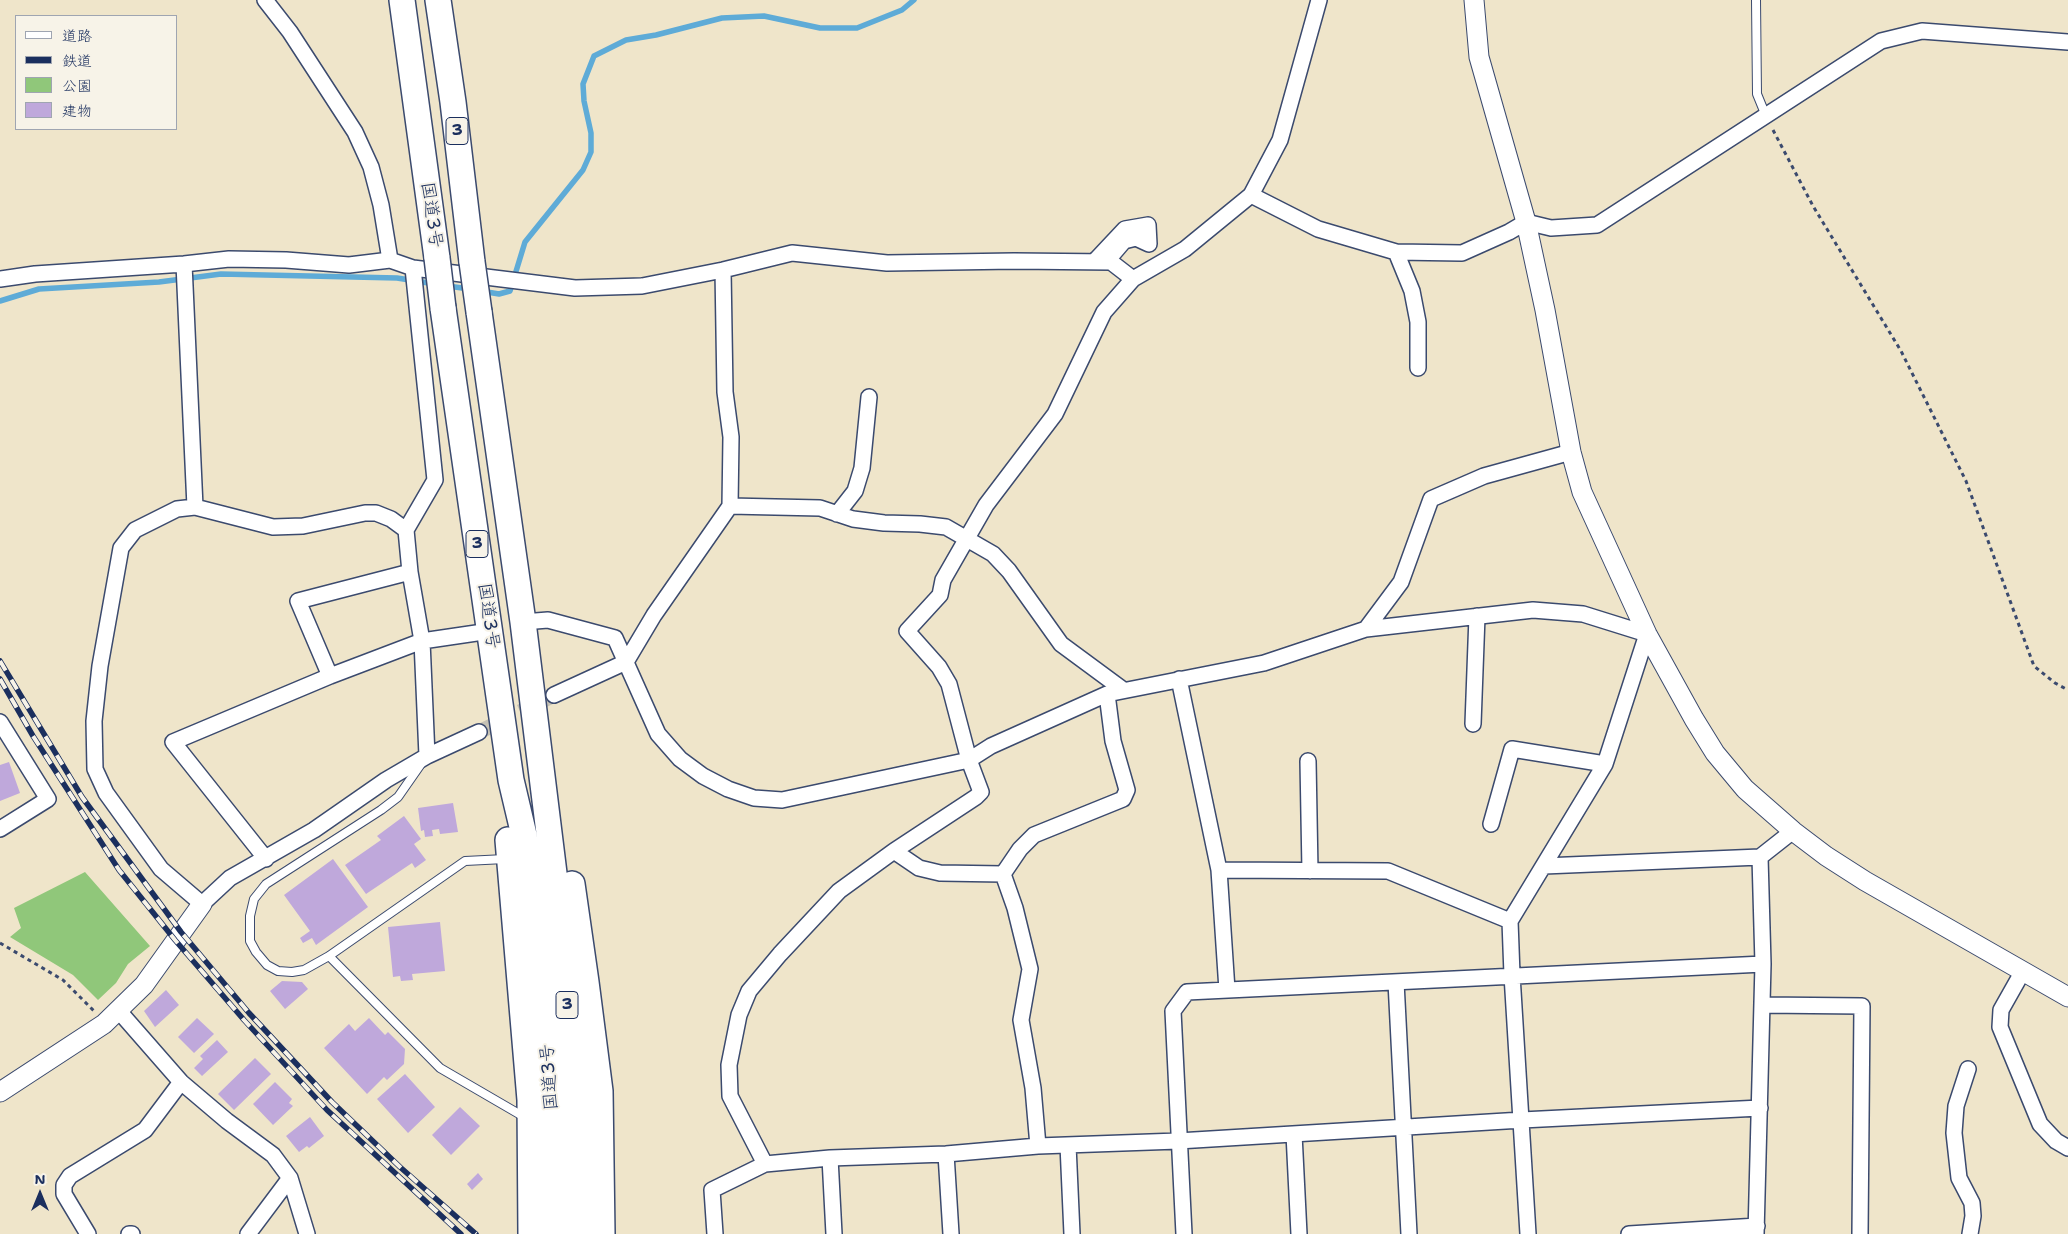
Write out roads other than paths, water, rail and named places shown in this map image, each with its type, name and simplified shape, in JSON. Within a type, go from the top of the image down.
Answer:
[{"type":"highway","name":"国道3号","points":[[402,0],[443,308],[511,780],[524,835],[534,914],[550,1070],[555,1159],[555,1234]]},
{"type":"highway","name":"国道3号","points":[[438,0],[453,102],[472,262],[523,622],[560,922],[574,1081],[578,1166],[577,1234]]},
{"type":"highway","points":[[541,777],[562,822],[586,982],[600,1091],[602,1234]]},
{"type":"highway","points":[[511,780],[507,831],[521,979],[530,1121],[531,1234]]},
{"type":"street","points":[[265,0],[290,32],[355,132],[371,167],[381,205],[390,260]]},
{"type":"street","points":[[765,1164],[730,1096],[728,1065],[739,1015],[749,991],[780,954],[839,891],[981,792],[949,684],[939,667],[907,631],[940,595],[943,580],[986,505],[1055,414],[1104,312],[1133,279],[1185,249],[1251,195],[1280,140],[1319,0]]},
{"type":"street","points":[[1474,0],[1479,57],[1526,222],[1545,310],[1571,452],[1582,492],[1647,634],[1715,753],[1745,789],[1793,831],[1826,856],[2068,997]]},
{"type":"street","points":[[1251,195],[1318,229],[1396,252],[1462,253],[1509,232],[1526,222],[1551,228],[1597,225],[1881,41],[1922,31],[2068,42]]},
{"type":"street","points":[[1396,252],[1412,291],[1418,322],[1418,368]]},
{"type":"street","points":[[0,279],[35,274],[184,264],[229,259],[349,264],[390,260],[413,268],[575,288],[642,286],[723,270],[792,253],[886,263],[1111,262],[1133,279]]},
{"type":"street","points":[[184,264],[195,507]]},
{"type":"street","points":[[413,268],[435,480],[406,530],[410,572],[422,641],[427,756]]},
{"type":"street","points":[[554,695],[626,662],[654,615],[730,506],[731,437],[725,392],[723,270]]},
{"type":"street","points":[[837,514],[855,491],[862,468],[869,397]]},
{"type":"street","points":[[1366,629],[1401,582],[1431,499],[1484,476],[1571,452]]},
{"type":"street","points":[[730,506],[820,508],[853,519],[946,527],[993,554],[1009,571],[1061,644],[1122,689]]},
{"type":"street","points":[[202,904],[161,869],[106,793],[96,769],[94,721],[100,666],[122,548],[135,530],[177,509],[195,507],[273,528],[303,526],[365,513],[376,513],[391,519],[406,530]]},
{"type":"street","points":[[330,676],[298,601],[410,572]]},
{"type":"street","points":[[523,622],[548,620],[615,638],[658,734],[680,758],[702,776],[728,789],[754,798],[782,800],[970,760],[991,746],[1122,689],[1264,663],[1366,629],[1534,610],[1583,614],[1647,634]]},
{"type":"street","points":[[1473,724],[1477,616]]},
{"type":"street","points":[[266,859],[173,742],[330,676],[422,641],[490,631]]},
{"type":"street","points":[[1528,1234],[1510,921],[1606,764],[1647,634]]},
{"type":"street","points":[[1179,679],[1219,870],[1227,990]]},
{"type":"street","points":[[1003,874],[1020,849],[1034,835],[1123,799],[1127,790],[1113,741],[1107,694]]},
{"type":"street","points":[[0,722],[48,799],[0,829]]},
{"type":"street","points":[[0,1092],[104,1024],[144,985],[202,904],[230,878],[314,830],[386,780],[427,756],[479,732]]},
{"type":"street","points":[[1491,824],[1512,749],[1606,764]]},
{"type":"street","points":[[1308,762],[1310,871]]},
{"type":"street","points":[[1544,866],[1760,857],[1793,831]]},
{"type":"street","points":[[894,851],[919,868],[940,873],[1003,874]]},
{"type":"street","points":[[1629,1234],[1756,1230],[1763,964],[1760,857]]},
{"type":"street","points":[[1219,870],[1388,871],[1510,921]]},
{"type":"street","points":[[1003,874],[1015,908],[1030,969],[1021,1020],[1033,1088],[1038,1146]]},
{"type":"street","points":[[1184,1234],[1173,1010],[1187,992],[1763,964]]},
{"type":"street","points":[[2023,971],[2001,1010],[2000,1027],[2040,1124],[2056,1141],[2068,1148]]},
{"type":"street","points":[[1396,982],[1409,1234]]},
{"type":"street","points":[[1762,1005],[1862,1006],[1860,1234]]},
{"type":"street","points":[[118,1010],[181,1082],[227,1121],[274,1155],[290,1178],[307,1234]]},
{"type":"street","points":[[1968,1069],[1956,1106],[1954,1133],[1958,1178],[1972,1203],[1973,1216],[1970,1234]]},
{"type":"street","points":[[88,1234],[64,1194],[64,1184],[70,1176],[145,1130],[181,1082]]},
{"type":"street","points":[[715,1234],[712,1190],[765,1164],[830,1158],[946,1154],[1038,1146],[1178,1141],[1760,1108]]},
{"type":"street","points":[[1294,1134],[1299,1234]]},
{"type":"street","points":[[1068,1145],[1072,1234]]},
{"type":"street","points":[[946,1154],[951,1234]]},
{"type":"street","points":[[830,1158],[834,1234]]},
{"type":"street","points":[[248,1234],[290,1178]]},
{"type":"lane","points":[[1756,0],[1756,94],[1766,116]]},
{"type":"lane","points":[[427,756],[398,797],[315,854],[266,884],[254,899],[250,916],[250,941],[256,952],[267,965],[278,971],[292,972],[304,970],[329,956],[465,861],[510,859]]},
{"type":"lane","points":[[329,956],[440,1068],[530,1121]]},
{"type":"waterway","points":[[481,291],[499,294],[510,291],[525,242],[583,170],[591,152],[591,133],[584,101],[583,84],[594,56],[626,40],[656,35],[722,18],[764,16],[820,28],[857,28],[902,10],[914,0]]},
{"type":"waterway","points":[[0,301],[39,289],[159,282],[221,274],[397,278],[435,284]]},
{"type":"waterway","points":[[447,286],[470,289]]},
{"type":"tunnel","points":[[479,732],[554,695]]},
{"type":"railway","points":[[0,661],[82,797],[181,932],[249,1013],[332,1102],[400,1167],[476,1234]]},
{"type":"railway","points":[[0,679],[33,736],[119,870],[175,940],[244,1020],[327,1110],[461,1234]]}]
